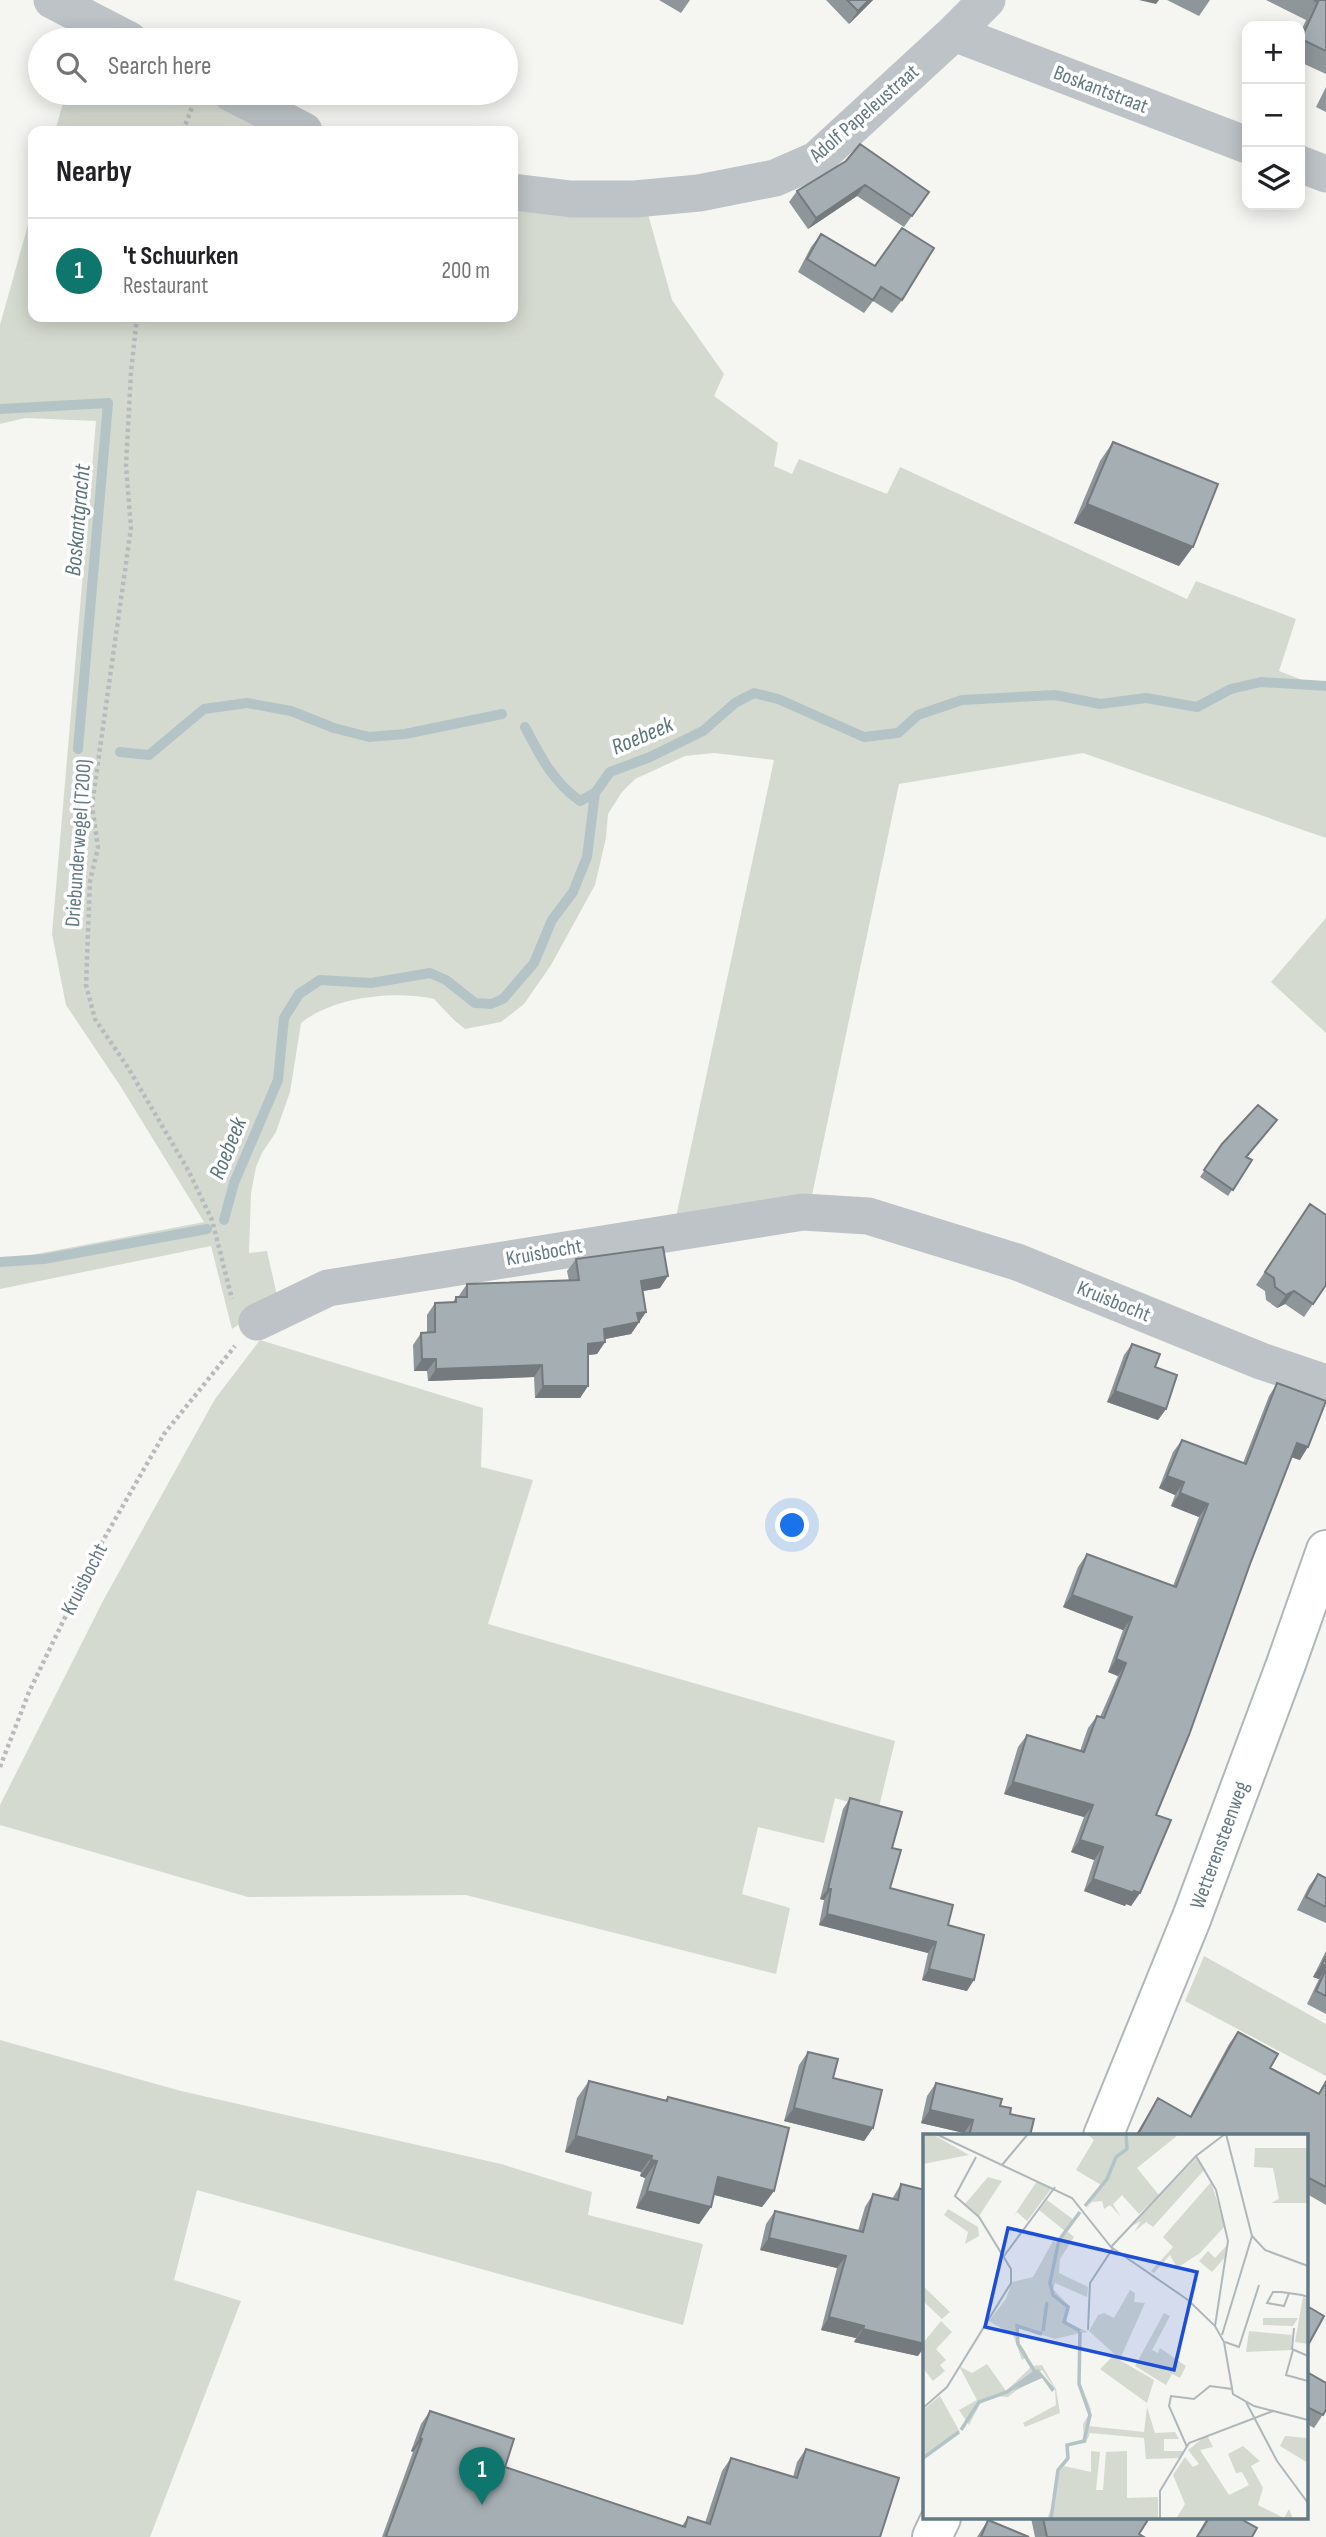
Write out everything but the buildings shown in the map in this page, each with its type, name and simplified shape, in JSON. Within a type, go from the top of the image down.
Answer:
[{"type":"street","points":[[52,0],[107,28]]},
{"type":"street","name":"Adolf Papeleustraat","points":[[518,193],[571,200],[635,199],[699,193],[775,178],[816,160],[987,0]]},
{"type":"street","name":"Boskantstraat","points":[[954,33],[1242,143]]},
{"type":"street","points":[[254,105],[294,126]]},
{"type":"street","points":[[1305,166],[1326,174]]},
{"type":"street","name":"Kruisbocht","points":[[250,1329],[328,1287],[803,1212],[868,1216],[1017,1262],[1261,1361],[1326,1383]]},
{"type":"street","name":"Wetterensteenweg","points":[[1104,2134],[1192,1917],[1326,1549]]},
{"type":"street","points":[[932,2537],[940,2520]]},
{"type":"path","points":[[185,126],[193,105]]},
{"type":"path","name":"Driebunderwegel (T200)","points":[[137,322],[131,372],[126,466],[131,528],[92,805],[98,848],[90,881],[86,985],[94,1019],[127,1066],[188,1170],[212,1220],[240,1330],[250,1329]]},
{"type":"path","name":"Kruisbocht","points":[[0,1767],[29,1692],[97,1551],[164,1434],[250,1329]]},
{"type":"shaded area","points":[[63,105],[219,105],[262,126],[56,126]]},
{"type":"shaded area","points":[[518,207],[648,214],[672,300],[724,374],[714,396],[778,443],[774,466],[792,474],[799,459],[887,494],[900,467],[1187,599],[1196,581],[1296,619],[1279,671],[1326,689],[1326,838],[1083,753],[899,784],[811,1200],[676,1217],[774,760],[714,753],[685,756],[635,779],[622,792],[608,814],[606,838],[595,885],[551,965],[524,1004],[501,1022],[465,1029],[434,999],[401,995],[347,1002],[314,1014],[301,1023],[290,1092],[276,1132],[256,1167],[251,1193],[249,1253],[267,1251],[278,1300],[232,1329],[211,1246],[0,1289],[0,1261],[204,1222],[121,1087],[66,1005],[52,934],[96,421],[25,418],[0,424],[0,325],[28,225],[28,322],[518,322]]},
{"type":"shaded area","points":[[1326,918],[1326,1033],[1271,982]]},
{"type":"shaded area","points":[[260,1340],[483,1408],[481,1467],[533,1480],[488,1624],[895,1741],[878,1811],[835,1798],[824,1843],[758,1827],[742,1894],[790,1908],[776,1974],[466,1895],[248,1897],[0,1825],[0,1805],[104,1599],[215,1399]]},
{"type":"shaded area","points":[[1204,1956],[1326,2024],[1326,2076],[1185,2001]]},
{"type":"shaded area","points":[[0,2040],[181,2091],[501,2164],[592,2192],[588,2215],[703,2244],[683,2325],[197,2190],[174,2280],[241,2301],[150,2537],[0,2537]]},
{"type":"waterway","name":"Boskantgracht","points":[[0,409],[108,403],[78,749]]},
{"type":"waterway","name":"Roebeek","points":[[224,1220],[234,1183],[278,1080],[284,1018],[299,994],[320,980],[371,983],[430,973],[446,980],[475,1003],[491,1004],[503,999],[534,963],[552,920],[573,892],[587,857],[595,793],[610,772],[650,757],[703,731],[735,703],[754,693],[778,699],[864,737],[898,733],[918,715],[962,700],[1055,695],[1100,704],[1146,698],[1197,707],[1231,689],[1261,682],[1326,686]]},
{"type":"waterway","name":"Boskantgracht","points":[[120,752],[149,755],[204,709],[247,703],[291,711],[334,728],[369,737],[405,734],[502,714]]},
{"type":"waterway","name":"Boskantgracht","points":[[525,727],[548,768],[570,794],[580,801],[595,793]]},
{"type":"waterway","name":"Roebeek","points":[[0,1262],[44,1259],[207,1229]]},
{"type":"place","name":"'t Schuurken","points":[[482,2505]]}]
